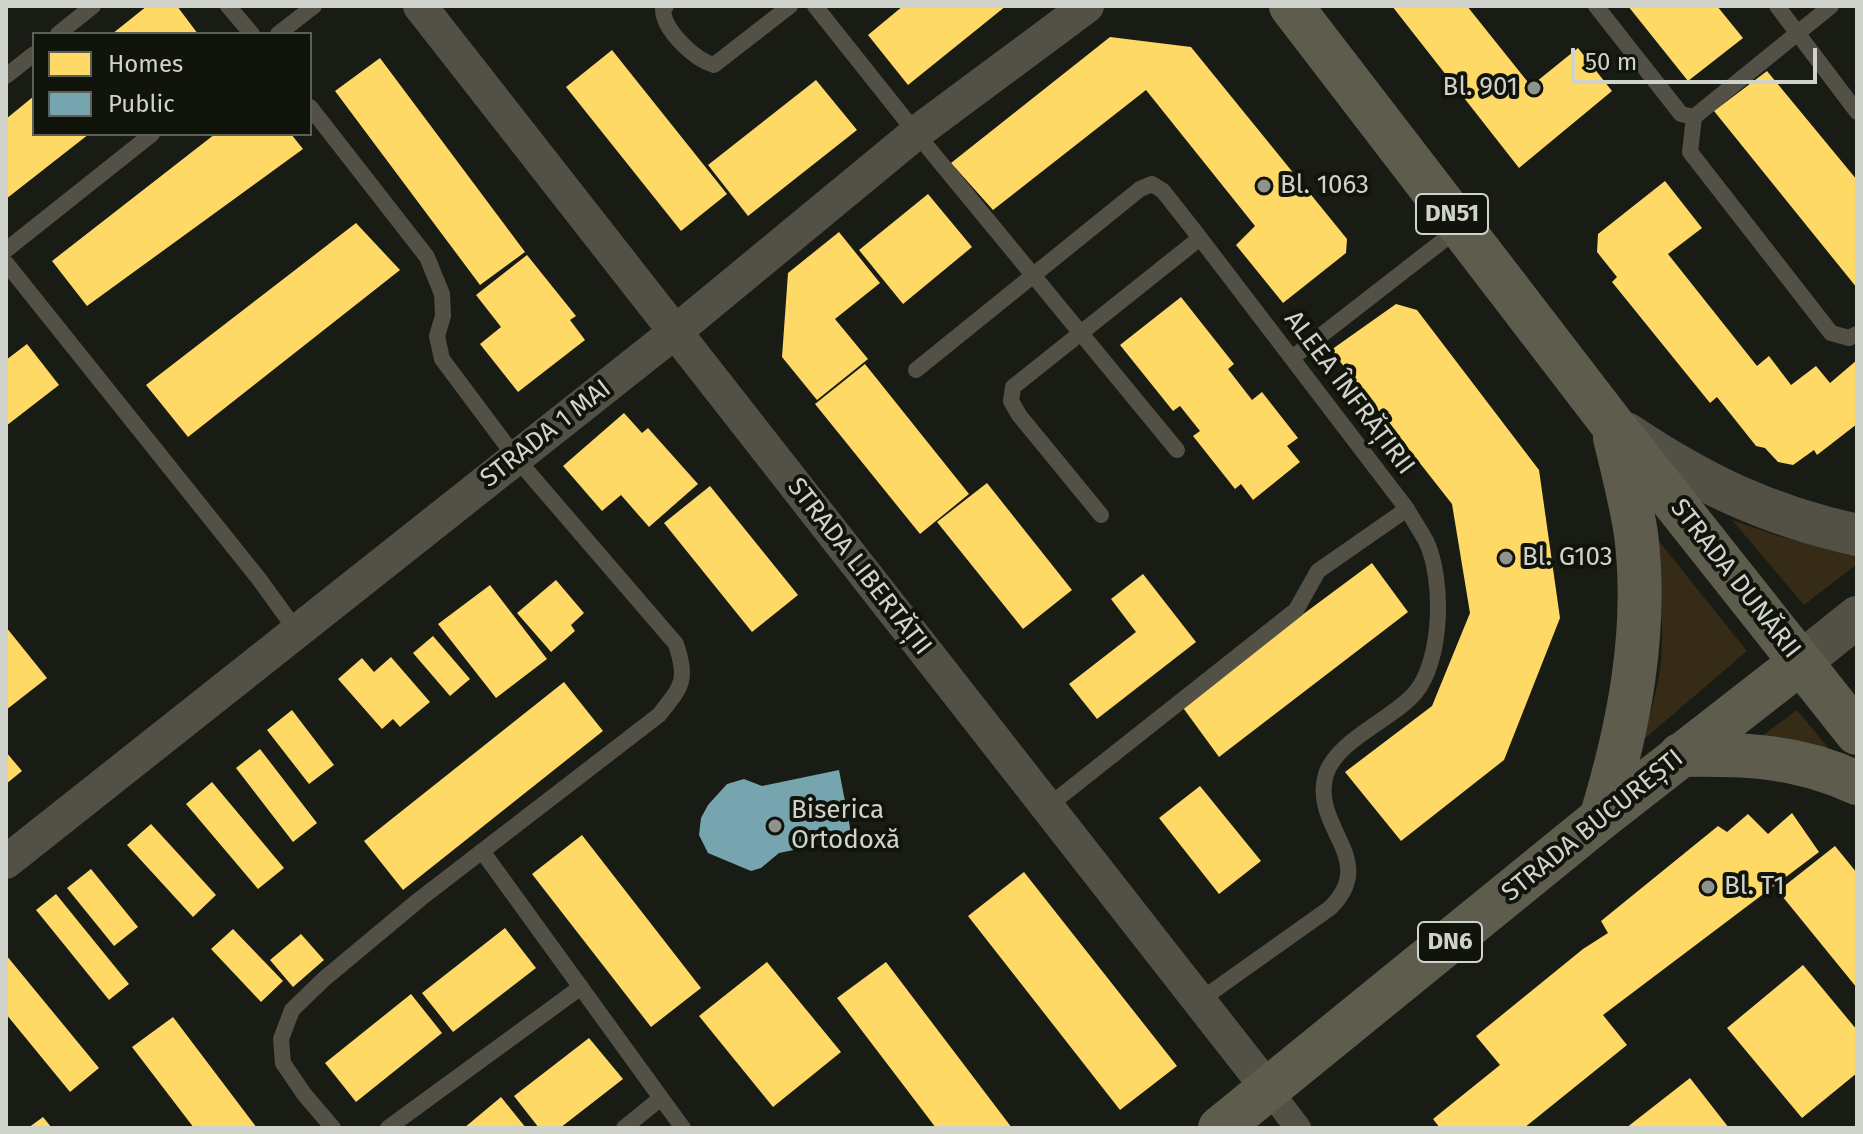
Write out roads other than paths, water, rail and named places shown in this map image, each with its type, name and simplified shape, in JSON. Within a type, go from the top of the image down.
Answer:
[{"type":"main road","name":"STRADA DUNĂRII","points":[[1291,6],[1612,424],[1857,733]]},
{"type":"main road","name":"DN51","points":[[1601,818],[1628,707],[1639,619],[1636,535],[1612,424]]},
{"type":"main road","name":"STRADA BUCUREȘTI","points":[[1220,1128],[1601,818],[1801,662]]},
{"type":"main road","points":[[1680,755],[1747,754],[1789,760],[1832,772],[1857,783]]},
{"type":"street","name":"STRADA LIBERTĂȚII","points":[[420,6],[1298,1128]]},
{"type":"street","name":"STRADA 1 MAI","points":[[6,862],[675,332],[916,133],[1087,6]]},
{"type":"street","name":"STRADA DUNĂRII","points":[[1612,424],[1676,467],[1728,494],[1789,518],[1857,535]]},
{"type":"street","name":"STRADA BUCUREȘTI","points":[[1801,662],[1857,617]]},
{"type":"lane","points":[[60,32],[93,6]]},
{"type":"lane","points":[[228,6],[250,32]]},
{"type":"lane","points":[[281,32],[314,6]]},
{"type":"lane","points":[[666,6],[663,19],[702,62],[714,65],[790,6]]},
{"type":"lane","points":[[815,6],[1177,450]]},
{"type":"lane","points":[[1596,6],[1681,114],[1694,117]]},
{"type":"lane","points":[[1777,6],[1857,112]]},
{"type":"lane","points":[[1831,6],[1694,117],[1690,152],[1831,333],[1849,338],[1857,334]]},
{"type":"lane","points":[[6,76],[32,56]]},
{"type":"lane","points":[[312,110],[427,257],[442,294],[443,316],[437,336],[442,359],[516,458],[676,644],[684,668],[679,689],[659,715],[482,851],[348,959],[292,1010],[281,1039],[283,1063],[333,1128]]},
{"type":"lane","points":[[6,250],[149,136]]},
{"type":"lane","name":"ALEEA ÎNFRĂȚIRII","points":[[916,370],[1140,189],[1152,184],[1163,191],[1200,238],[1407,509],[1318,571],[1296,610],[1047,807]]},
{"type":"lane","points":[[1292,358],[1462,227]]},
{"type":"lane","points":[[1101,515],[1019,415],[1011,401],[1013,387],[1200,238]]},
{"type":"lane","points":[[6,263],[259,579],[296,630]]},
{"type":"lane","points":[[1199,1001],[1330,908],[1342,896],[1350,878],[1347,858],[1326,812],[1323,793],[1327,772],[1335,757],[1416,692],[1431,660],[1437,630],[1439,598],[1435,568],[1427,542],[1407,509]]},
{"type":"lane","points":[[482,851],[683,1128]]},
{"type":"lane","points":[[388,1128],[581,987]]},
{"type":"lane","points":[[624,1128],[661,1098]]},
{"type":"place","name":"Bl. 901","points":[[1534,88]]},
{"type":"place","name":"Bl. 1063","points":[[1264,186]]},
{"type":"place","name":"Bl. G103","points":[[1506,558]]},
{"type":"place","name":"Biserica Ortodoxă","points":[[775,826]]},
{"type":"place","name":"Bl. T1","points":[[1708,887]]}]
